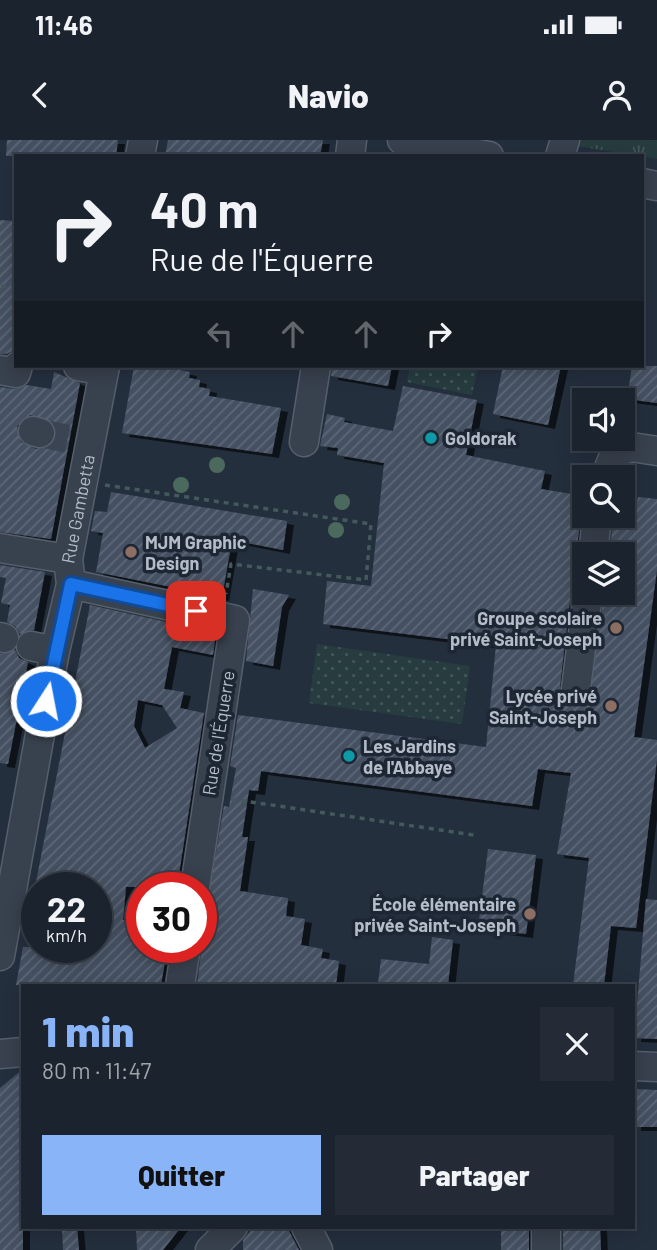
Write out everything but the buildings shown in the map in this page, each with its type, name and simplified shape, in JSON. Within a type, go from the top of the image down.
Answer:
[{"type":"street","points":[[402,140],[480,154]]},
{"type":"street","points":[[0,370],[16,373],[17,368]]},
{"type":"street","name":"Rue Gambetta","points":[[0,956],[43,649],[70,572],[85,481],[80,442],[96,368]]},
{"type":"street","points":[[304,442],[316,368]]},
{"type":"street","points":[[610,465],[615,453],[631,447],[657,451]]},
{"type":"street","points":[[0,548],[70,572],[206,607]]},
{"type":"street","points":[[576,688],[586,605]]},
{"type":"street","name":"Rue de l'Équerre","points":[[197,872],[235,620],[206,607]]},
{"type":"street","points":[[180,984],[183,963]]},
{"type":"street","points":[[635,1066],[657,1067]]},
{"type":"street","points":[[210,1250],[231,1229]]},
{"type":"street","points":[[307,1229],[318,1250]]},
{"type":"street","points":[[546,1229],[547,1250]]},
{"type":"path","points":[[85,481],[371,524],[366,580],[231,564],[206,607]]},
{"type":"path","points":[[222,798],[474,835]]},
{"type":"green space","points":[[579,140],[657,140],[657,159],[644,157],[644,154],[626,154],[577,146]]},
{"type":"green space","points":[[410,368],[478,368],[472,395],[407,382]]},
{"type":"green space","points":[[317,644],[470,666],[462,724],[309,703]]},
{"type":"tunnel","points":[[40,433],[69,439]]},
{"type":"place","name":"Goldorak","points":[[431,438]]},
{"type":"place","name":"MJM Graphic Design","points":[[131,552]]},
{"type":"place","name":"Groupe scolaire privé Saint-Joseph","points":[[616,628]]},
{"type":"place","name":"Lycée privé Saint-Joseph","points":[[611,706]]},
{"type":"place","name":"Les Jardins de l'Abbaye","points":[[349,756]]},
{"type":"place","name":"École élémentaire privée Saint-Joseph","points":[[530,914]]},
{"type":"route","points":[[46,701],[71,584],[196,611]]}]
